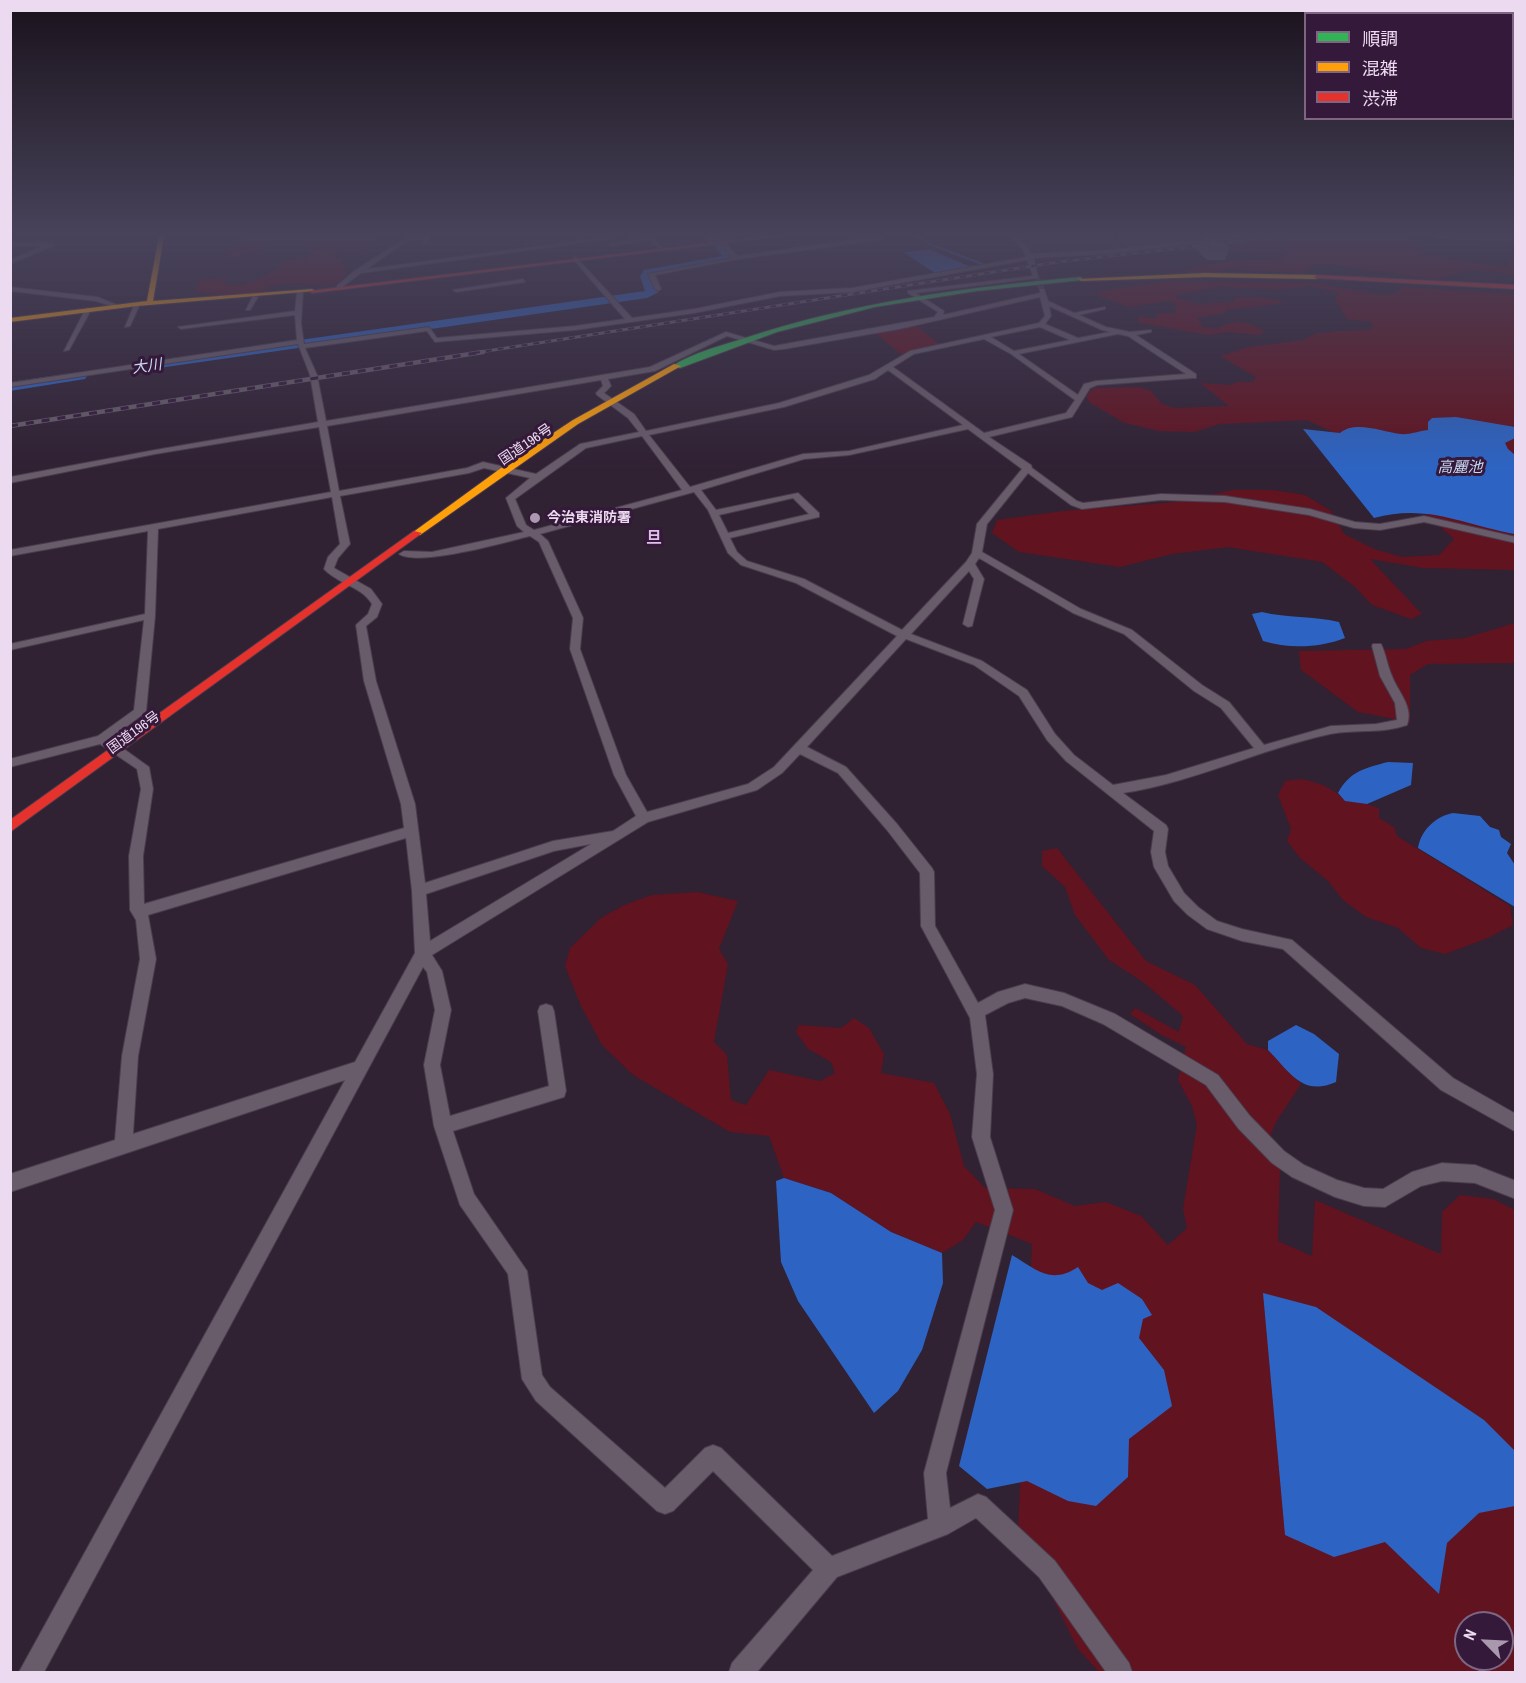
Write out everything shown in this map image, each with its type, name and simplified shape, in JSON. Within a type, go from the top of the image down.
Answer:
[{"type":"main road","points":[[10,320],[53,315]]},
{"type":"main road","name":"国道196号","points":[[38,824],[356,583],[510,470],[613,404],[749,341],[849,315]]},
{"type":"main road","name":"国道196号","points":[[10,827],[116,750],[356,583],[404,554],[510,470]]},
{"type":"street","points":[[66,350],[86,315]]},
{"type":"street","points":[[127,326],[135,315]]},
{"type":"street","points":[[181,327],[292,315]]},
{"type":"street","points":[[297,315],[301,344],[315,373],[345,544],[333,557],[329,568],[373,595],[377,604],[373,615],[361,625],[370,681],[408,804],[419,891],[423,953],[434,971],[443,1011],[432,1065],[442,1126],[466,1199],[517,1271],[532,1379],[543,1394],[615,1455],[664,1503],[713,1456],[829,1569]]},
{"type":"street","points":[[625,315],[630,320]]},
{"type":"street","points":[[10,385],[301,344],[429,329],[435,340],[525,333],[669,315]]},
{"type":"street","points":[[936,319],[940,315]]},
{"type":"street","points":[[11,481],[155,452],[652,369],[718,340],[722,335],[731,334],[749,341],[784,347],[956,315]]},
{"type":"street","points":[[1041,325],[1048,315]]},
{"type":"street","points":[[1072,315],[1116,333]]},
{"type":"street","points":[[644,818],[620,776],[575,649],[578,618],[543,541],[522,526],[510,498],[583,446],[790,402],[861,381],[890,368],[898,359],[912,352],[1041,325],[1078,341]]},
{"type":"street","points":[[1013,353],[1116,333],[1130,334],[1149,331]]},
{"type":"street","points":[[984,436],[1058,420],[1069,415],[1087,386],[1096,383],[1193,376],[1130,334]]},
{"type":"street","points":[[987,338],[1013,353],[1080,400]]},
{"type":"street","points":[[890,368],[1028,467],[1074,503],[1082,506],[1161,497],[1225,499],[1310,512],[1354,525],[1380,527],[1424,519],[1515,540]]},
{"type":"street","points":[[604,377],[607,386],[600,393],[631,416],[691,489],[714,513],[733,553],[744,563],[800,581],[902,634],[978,663],[1014,686],[1023,693],[1051,737],[1070,758],[1161,829],[1158,852],[1161,867],[1179,897],[1193,911],[1212,925],[1242,935],[1287,944],[1447,1084],[1515,1124]]},
{"type":"street","points":[[404,554],[432,555],[532,533],[612,513],[802,457],[849,453],[970,426]]},
{"type":"street","points":[[10,553],[483,465],[489,469],[510,470],[537,477]]},
{"type":"street","points":[[31,1672],[423,953],[644,818],[752,787],[778,770],[902,634],[970,564],[977,553],[982,524],[1028,467]]},
{"type":"street","points":[[714,513],[795,495],[816,515],[726,536]]},
{"type":"street","points":[[10,763],[102,739],[140,712],[150,616],[153,526]]},
{"type":"street","points":[[977,553],[1077,611],[1128,632],[1198,688],[1225,705],[1261,749]]},
{"type":"street","points":[[968,624],[979,579],[970,564]]},
{"type":"street","points":[[10,647],[150,616]]},
{"type":"street","points":[[1110,790],[1146,787],[1261,749],[1334,729],[1390,728],[1403,722],[1401,703],[1386,676],[1377,646]]},
{"type":"street","points":[[102,739],[143,767],[147,789],[136,856],[138,912],[143,919],[148,959],[130,1056],[123,1145]]},
{"type":"street","points":[[799,748],[842,770],[927,872],[928,926],[978,1017],[985,1074],[981,1137],[1004,1210],[935,1473],[940,1526]]},
{"type":"street","points":[[138,912],[411,831]]},
{"type":"street","points":[[419,891],[553,846],[619,834]]},
{"type":"street","points":[[975,1012],[1004,997],[1025,991],[1064,1000],[1109,1019],[1212,1080],[1244,1122],[1278,1157],[1298,1171],[1335,1188],[1364,1197],[1385,1198],[1418,1178],[1442,1172],[1475,1174],[1515,1190]]},
{"type":"street","points":[[442,1126],[558,1091],[546,1011]]},
{"type":"street","points":[[10,1183],[362,1066]]},
{"type":"street","points":[[741,1672],[829,1569],[940,1526],[978,1505],[1047,1569],[1120,1672]]},
{"type":"shaded area","points":[[1158,315],[1216,315],[1197,318],[1203,327],[1217,329],[1230,323],[1241,322],[1253,325],[1265,332],[1259,335],[1225,332],[1210,335],[1138,323],[1139,316],[1154,319]]},
{"type":"shaded area","points":[[1344,315],[1515,315],[1515,570],[1423,568],[1370,559],[1422,614],[1411,619],[1372,605],[1354,586],[1322,562],[1228,547],[1172,554],[1120,567],[1019,552],[992,533],[997,520],[1063,511],[1176,502],[1233,490],[1273,490],[1305,495],[1331,511],[1344,534],[1374,549],[1402,557],[1439,555],[1454,539],[1329,430],[1307,420],[1220,424],[1194,432],[1159,431],[1125,423],[1090,403],[1086,396],[1094,388],[1139,387],[1151,391],[1162,404],[1175,408],[1229,406],[1200,383],[1230,385],[1237,382],[1253,382],[1256,377],[1220,356],[1249,347],[1303,340],[1317,333],[1373,329],[1371,322],[1347,319]]},
{"type":"shaded area","points":[[915,325],[942,346],[901,354],[875,333]]},
{"type":"shaded area","points":[[1515,623],[1515,663],[1428,664],[1410,675],[1410,722],[1358,712],[1301,670],[1299,651],[1406,649],[1426,641],[1465,638]]},
{"type":"shaded area","points":[[1302,779],[1325,786],[1345,801],[1379,808],[1379,818],[1394,827],[1397,836],[1510,906],[1513,925],[1488,938],[1445,954],[1421,948],[1398,928],[1366,917],[1343,900],[1328,881],[1300,858],[1287,841],[1291,829],[1278,795],[1285,781]]},
{"type":"shaded area","points":[[1057,848],[1146,961],[1195,985],[1247,1044],[1268,1050],[1301,1084],[1276,1122],[1264,1151],[1280,1168],[1278,1241],[1312,1256],[1315,1200],[1441,1254],[1442,1212],[1460,1195],[1493,1199],[1515,1210],[1515,1672],[1099,1672],[1078,1649],[1018,1529],[1032,1244],[976,1222],[963,1240],[942,1253],[891,1232],[831,1193],[784,1178],[769,1136],[730,1132],[633,1075],[602,1045],[581,1006],[565,966],[570,948],[601,918],[624,905],[652,895],[697,892],[738,901],[719,949],[728,964],[714,1042],[727,1055],[731,1100],[746,1105],[769,1070],[820,1081],[835,1073],[831,1062],[808,1049],[796,1032],[799,1025],[841,1028],[854,1018],[869,1028],[884,1054],[881,1073],[934,1083],[950,1114],[964,1166],[985,1188],[1035,1189],[1075,1206],[1106,1202],[1141,1216],[1168,1245],[1187,1228],[1183,1209],[1197,1125],[1192,1106],[1178,1080],[1186,1047],[1160,1034],[1130,1014],[1135,1008],[1179,1032],[1183,1016],[1143,982],[1109,960],[1075,915],[1065,887],[1042,866],[1042,851]]},
{"type":"water","name":"高麗池","points":[[1456,417],[1515,427],[1515,438],[1505,443],[1515,455],[1515,534],[1429,514],[1393,514],[1374,518],[1303,429],[1340,433],[1353,427],[1361,427],[1407,434],[1428,430],[1428,422],[1432,418]]},
{"type":"water","points":[[1262,612],[1339,622],[1345,638],[1325,644],[1304,646],[1263,641],[1252,614]]},
{"type":"water","points":[[1388,762],[1413,763],[1411,785],[1367,804],[1345,801],[1338,793],[1359,771]]},
{"type":"water","points":[[1453,813],[1480,816],[1490,827],[1499,830],[1501,837],[1511,844],[1507,853],[1515,865],[1515,907],[1418,848],[1422,835],[1430,825],[1441,817]]},
{"type":"water","points":[[1296,1025],[1314,1034],[1339,1054],[1336,1082],[1324,1086],[1305,1084],[1290,1074],[1268,1050],[1268,1041]]},
{"type":"water","points":[[784,1178],[831,1193],[891,1232],[942,1253],[943,1283],[922,1350],[898,1391],[874,1413],[798,1301],[781,1262],[776,1181]]},
{"type":"water","points":[[1012,1255],[1037,1270],[1052,1275],[1060,1275],[1078,1267],[1088,1283],[1102,1290],[1118,1283],[1142,1299],[1152,1315],[1143,1319],[1139,1338],[1164,1370],[1172,1406],[1129,1439],[1128,1477],[1096,1506],[1068,1501],[1027,1481],[987,1489],[959,1466]]},
{"type":"water","points":[[1263,1293],[1316,1307],[1484,1420],[1515,1451],[1515,1506],[1479,1513],[1447,1543],[1439,1594],[1385,1542],[1334,1557],[1285,1535]]},
{"type":"waterway","name":"大川","points":[[145,366],[504,315]]},
{"type":"waterway","name":"大川","points":[[10,387],[80,376]]},
{"type":"railway","points":[[474,353],[721,315]]},
{"type":"railway","points":[[10,426],[483,352]]},
{"type":"traffic: fast","points":[[677,366],[775,330],[832,315]]},
{"type":"traffic: slow","points":[[10,320],[53,315]]},
{"type":"traffic: slow","points":[[417,533],[543,443],[642,383],[677,366]]},
{"type":"traffic: jam","points":[[10,827],[417,533]]},
{"type":"place","name":"今治東消防署","points":[[535,518]]},
{"type":"district","name":"旦","points":[[654,539]]}]
